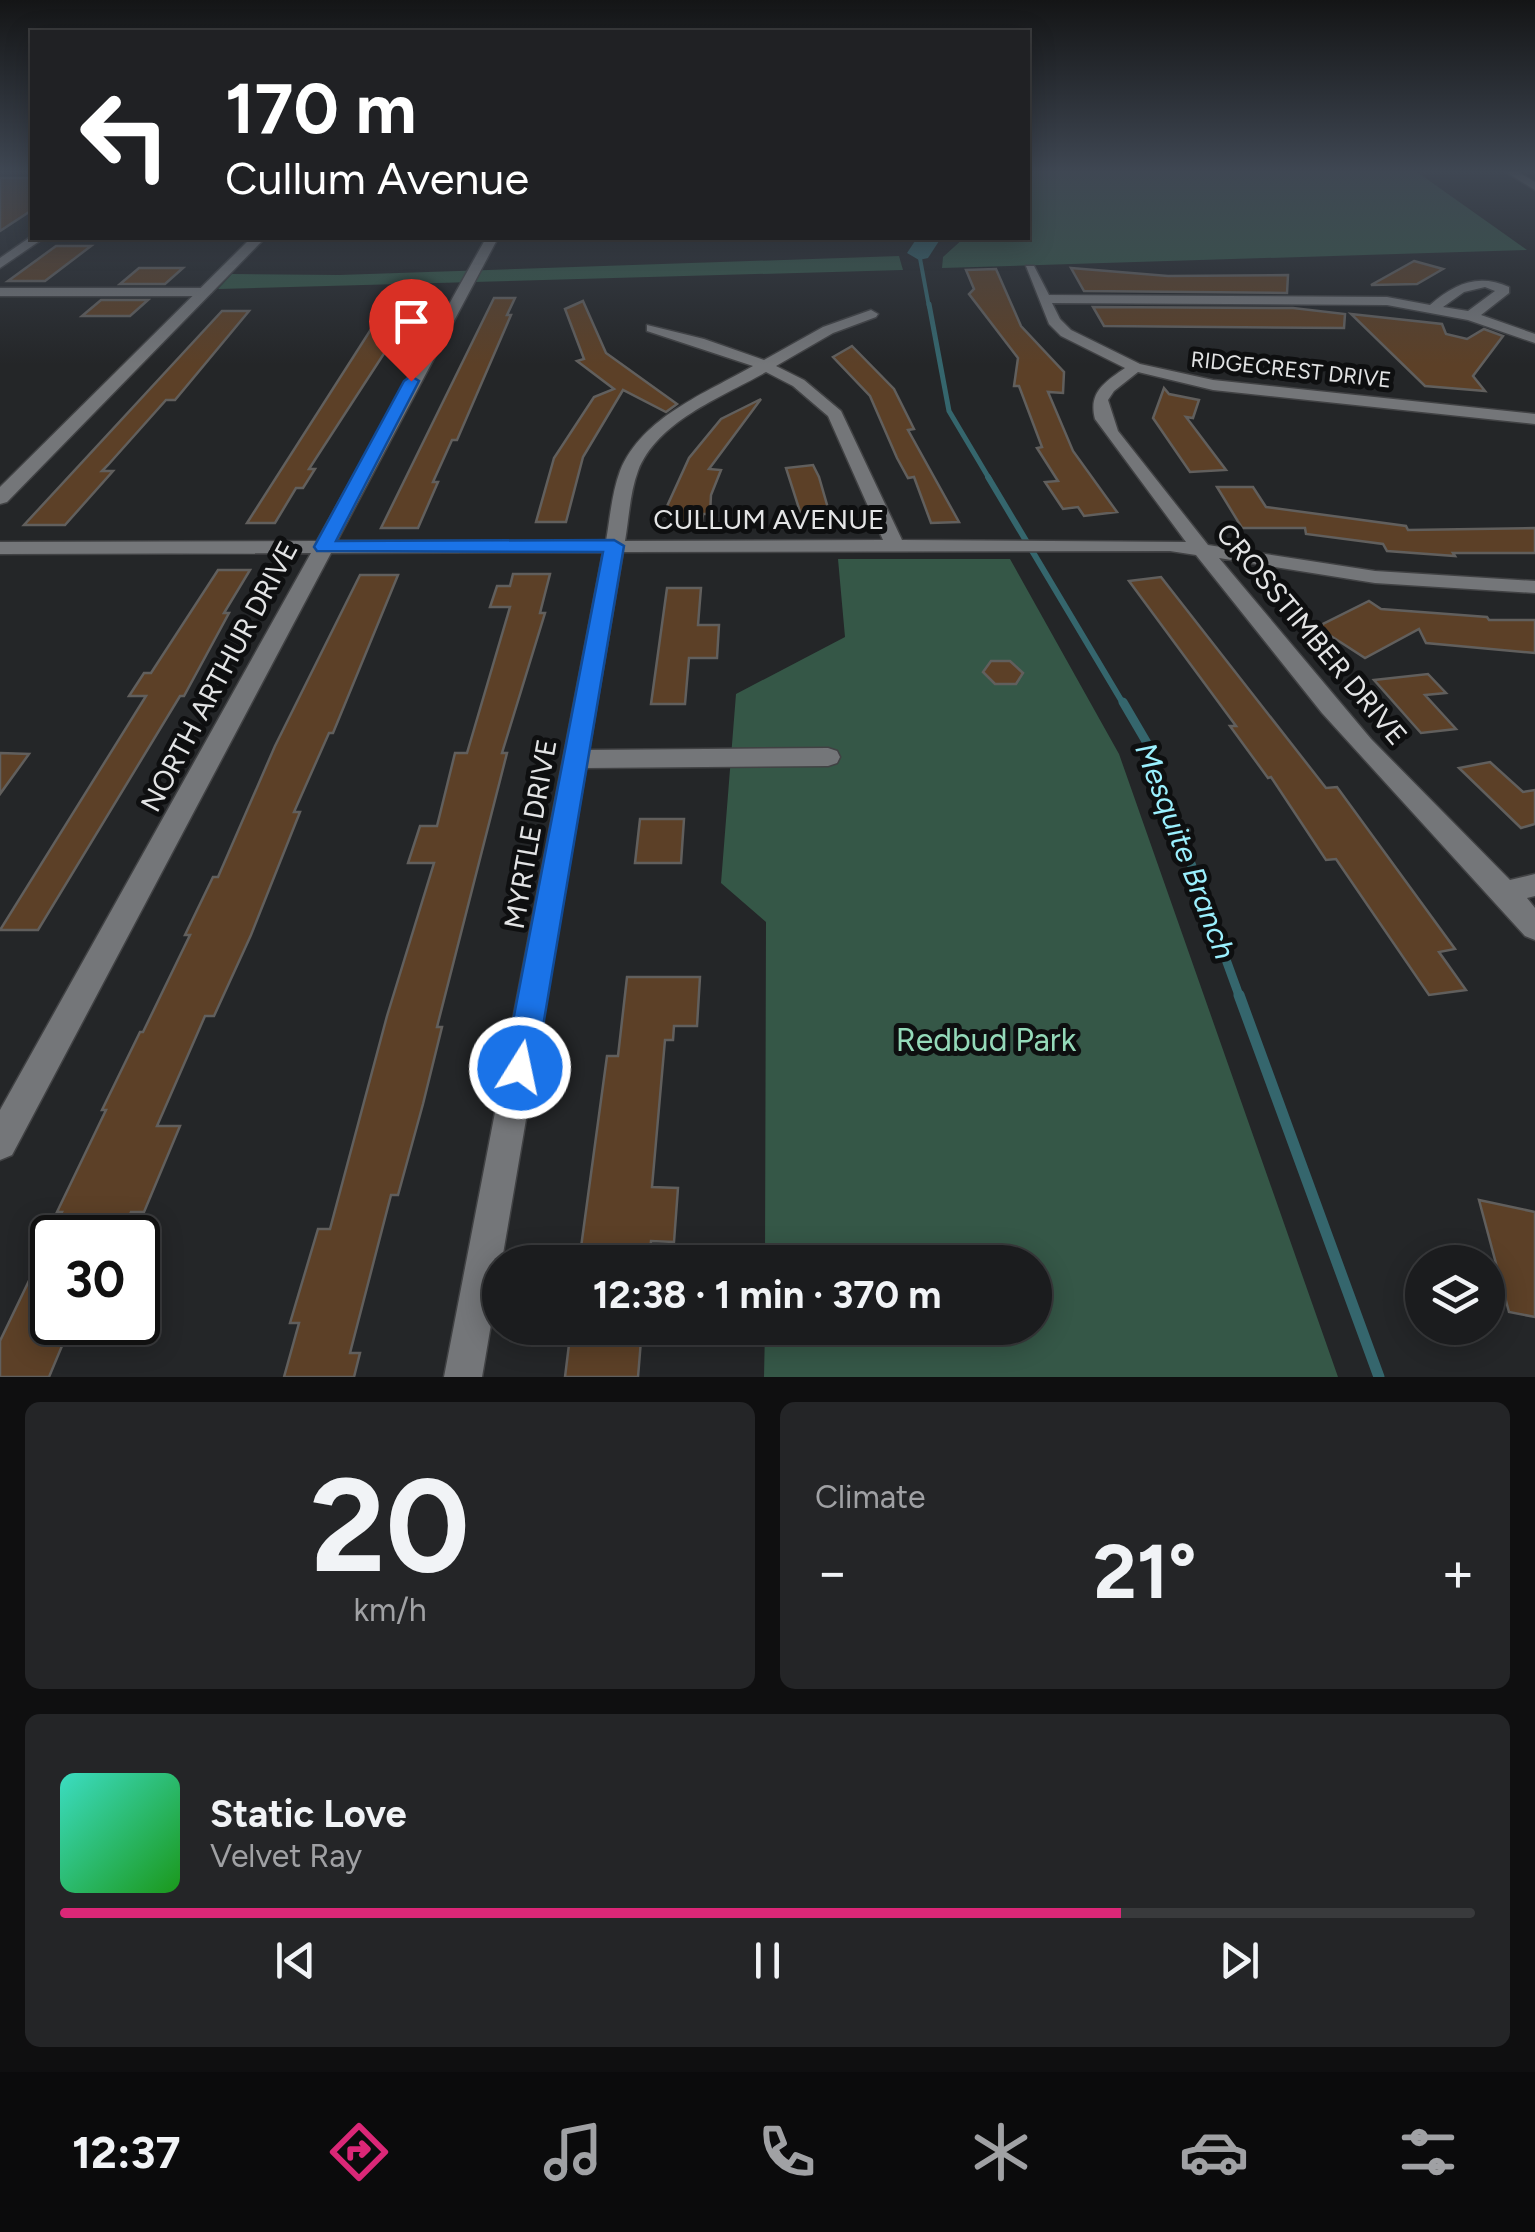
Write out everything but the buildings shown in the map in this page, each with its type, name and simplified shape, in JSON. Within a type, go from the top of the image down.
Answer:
[{"type":"street","points":[[0,264],[35,240]]},
{"type":"street","points":[[0,498],[256,240]]},
{"type":"street","name":"NORTH ARTHUR DRIVE","points":[[0,1143],[491,240]]},
{"type":"street","name":"RIDGECREST DRIVE","points":[[1030,269],[1054,321],[1066,333],[1135,367],[1228,388],[1535,420]]},
{"type":"street","points":[[1435,307],[1472,283],[1484,282],[1504,290],[1471,316]]},
{"type":"street","points":[[0,292],[206,292]]},
{"type":"street","points":[[1044,299],[1343,300],[1435,307],[1535,339]]},
{"type":"street","name":"MYRTLE DRIVE","points":[[463,1377],[627,476],[646,442],[670,420],[828,330],[871,314]]},
{"type":"street","points":[[652,328],[761,366],[820,396],[835,414],[895,546]]},
{"type":"street","name":"CROSSTIMBER DRIVE","points":[[1135,367],[1102,392],[1100,414],[1110,432],[1341,720],[1535,928]]},
{"type":"street","name":"CULLUM AVENUE","points":[[0,548],[1170,545],[1375,577],[1535,587]]},
{"type":"street","points":[[577,759],[828,757]]},
{"type":"street","points":[[1506,893],[1535,886]]},
{"type":"green space","points":[[1030,236],[1508,236],[1527,250],[942,268],[943,257],[962,240],[1030,240]]},
{"type":"green space","points":[[899,256],[903,270],[218,289],[232,274],[339,275]]},
{"type":"green space","name":"Redbud Park","points":[[838,559],[1010,559],[1119,754],[1338,1377],[764,1377],[765,1345],[1052,1345],[1052,1245],[765,1245],[766,922],[721,883],[736,694],[845,637]]},
{"type":"waterway","name":"Mesquite Branch","points":[[919,253],[928,240]]},
{"type":"waterway","name":"Mesquite Branch","points":[[919,253],[929,307]]},
{"type":"waterway","name":"Mesquite Branch","points":[[929,304],[949,411],[990,480]]},
{"type":"waterway","name":"Mesquite Branch","points":[[988,477],[1124,705]]},
{"type":"waterway","name":"Mesquite Branch","points":[[1123,702],[1147,743],[1240,998]]},
{"type":"waterway","name":"Mesquite Branch","points":[[1239,995],[1379,1377]]},
{"type":"route","points":[[411,381],[324,547],[614,546],[520,1068]]}]
